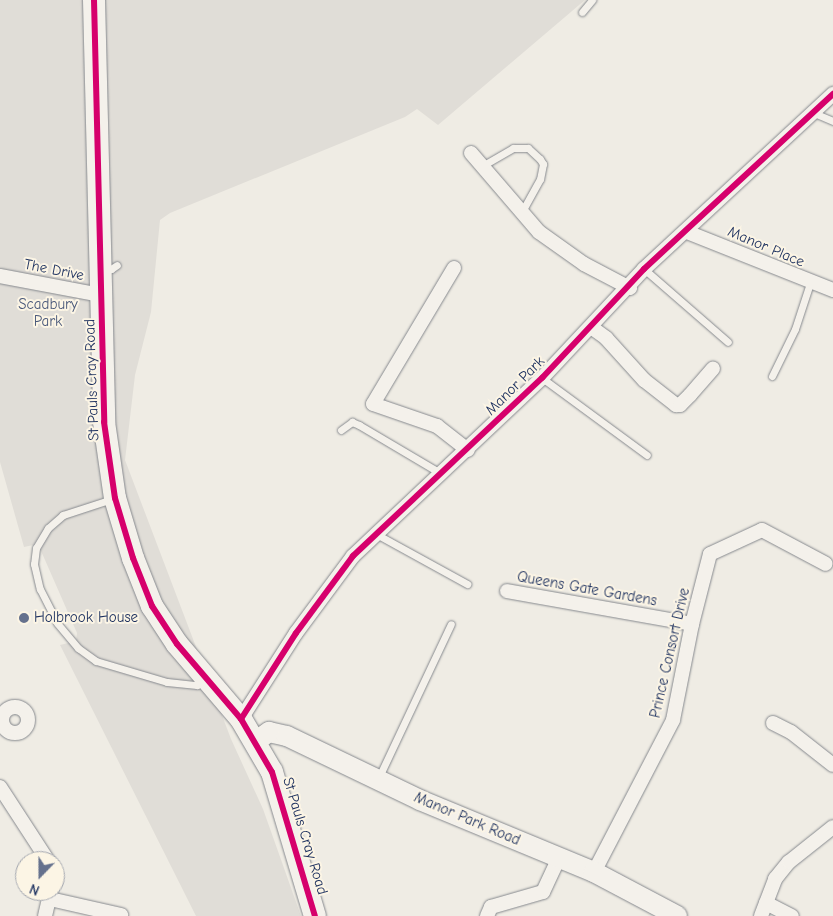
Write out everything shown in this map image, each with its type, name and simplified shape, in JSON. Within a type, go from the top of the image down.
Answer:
[{"type":"main road","name":"St Pauls Cray Road","points":[[94,0],[110,267],[102,295],[104,422],[115,498],[133,558],[152,606],[177,644],[241,719],[256,741],[272,772],[289,822],[315,916]]},
{"type":"main road","name":"Manor Park Road","points":[[256,741],[269,732],[287,736],[465,819],[594,872],[671,914]]},
{"type":"street","name":"Manor Park","points":[[241,719],[330,585],[353,556],[443,474],[542,378],[630,288],[644,270],[833,94]]},
{"type":"street","points":[[471,153],[520,214],[560,249],[630,288]]},
{"type":"street","name":"Manor Place","points":[[687,232],[810,283],[833,290]]},
{"type":"street","points":[[454,268],[373,404],[437,426],[468,450]]},
{"type":"street","name":"The Drive","points":[[0,276],[102,295]]},
{"type":"street","points":[[591,327],[606,338],[644,380],[676,405],[685,400],[713,369]]},
{"type":"street","name":"Prince Consort Drive","points":[[594,872],[673,720],[692,624],[710,554],[762,530],[826,564]]},
{"type":"street","name":"Queens Gate Gardens","points":[[507,591],[692,624]]},
{"type":"street","points":[[773,724],[791,732],[833,766]]},
{"type":"street","points":[[0,787],[42,851]]},
{"type":"street","points":[[792,916],[763,910],[775,879],[789,862],[833,827]]},
{"type":"street","points":[[487,916],[491,906],[543,892],[559,857]]},
{"type":"street","points":[[65,899],[121,915]]},
{"type":"street","points":[[45,916],[49,901]]},
{"type":"lane","points":[[582,12],[592,0]]},
{"type":"lane","points":[[814,113],[833,121]]},
{"type":"lane","points":[[482,166],[513,148],[528,148],[540,159],[543,164],[540,179],[520,214]]},
{"type":"lane","points":[[644,270],[728,342]]},
{"type":"lane","points":[[772,376],[795,329],[810,283]]},
{"type":"lane","points":[[542,378],[647,455]]},
{"type":"lane","points":[[341,430],[352,422],[359,425],[443,474]]},
{"type":"lane","points":[[115,498],[63,515],[48,528],[36,548],[34,564],[40,589],[57,623],[78,648],[96,661],[121,671],[167,682],[197,685],[208,681]]},
{"type":"lane","points":[[378,535],[467,584]]},
{"type":"lane","points":[[378,780],[451,624]]},
{"type":"green space","name":"Scadbury Park","points":[[0,0],[585,0],[438,125],[417,109],[405,117],[170,213],[160,220],[151,312],[135,375],[125,460],[231,739],[263,809],[301,916],[196,916],[60,645],[76,641],[77,633],[38,544],[24,547],[0,462]]},
{"type":"cycle path","points":[[94,0],[104,422],[115,498],[133,558],[152,606],[177,644],[241,719],[272,772],[315,916]]},
{"type":"cycle path","points":[[241,719],[296,633],[353,556],[542,378],[644,269],[833,94]]},
{"type":"place","name":"Holbrook House","points":[[24,618]]}]
